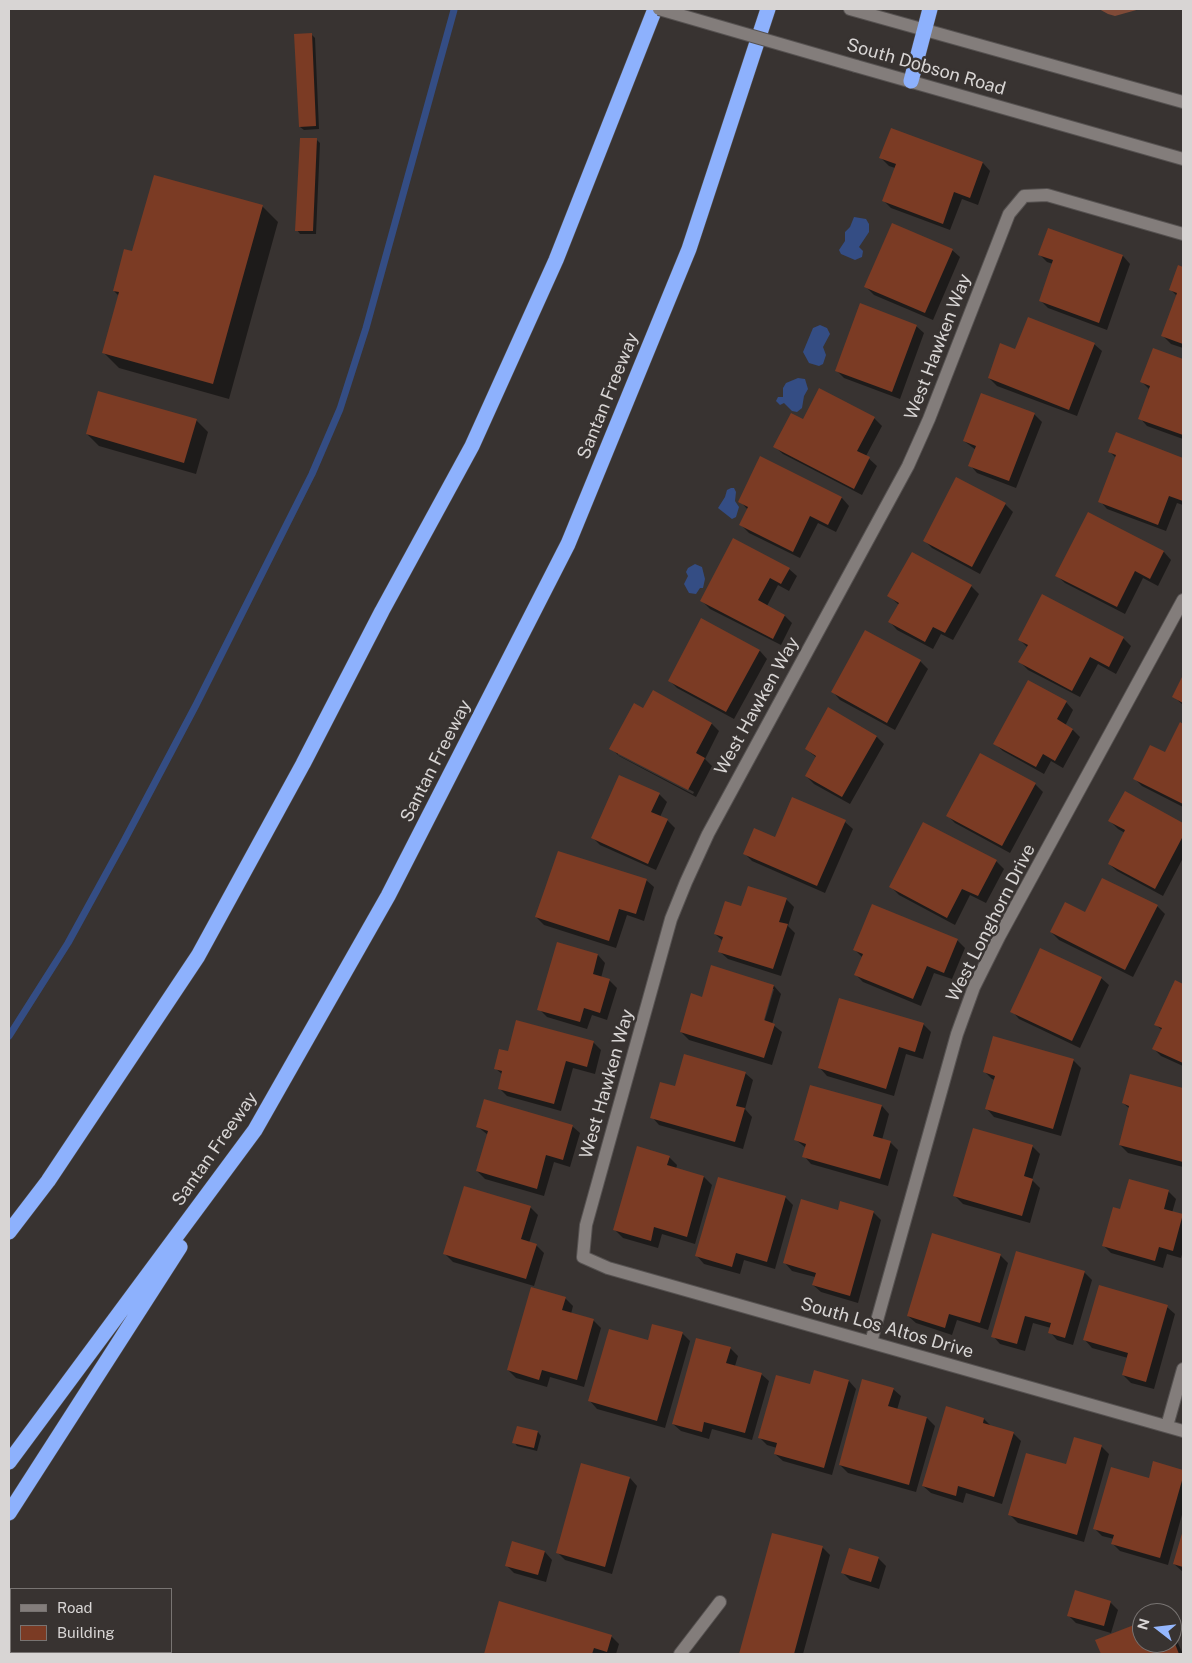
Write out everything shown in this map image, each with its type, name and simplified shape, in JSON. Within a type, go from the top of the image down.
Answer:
[{"type":"highway","points":[[9,1232],[48,1182],[198,956],[304,764],[382,611],[472,446],[556,260],[657,9]]},
{"type":"highway","name":"Santan Freeway","points":[[9,1462],[254,1130],[388,896],[568,544],[689,249],[768,9]]},
{"type":"highway","points":[[911,81],[930,9]]},
{"type":"highway","points":[[9,1513],[254,1130]]},
{"type":"street","name":"South Dobson Road","points":[[657,9],[1183,159]]},
{"type":"street","name":"South Dobson Road","points":[[850,9],[1183,102]]},
{"type":"street","name":"West Hawken Way","points":[[583,1256],[586,1224],[672,919],[686,882],[708,834],[908,466],[929,419],[1009,214],[1024,196],[1047,195],[1183,234]]},
{"type":"street","name":"West Longhorn Drive","points":[[872,1342],[957,1034],[974,987],[999,937],[1183,600]]},
{"type":"street","name":"South Los Altos Drive","points":[[583,1256],[608,1268],[1183,1431]]},
{"type":"street","points":[[1167,1426],[1183,1369]]},
{"type":"street","points":[[680,1654],[720,1602]]},
{"type":"shaded area","points":[[1099,9],[1140,9],[1115,16]]},
{"type":"water","points":[[854,217],[866,219],[869,224],[869,232],[859,247],[863,251],[862,257],[855,260],[841,254],[839,250],[845,241],[845,232],[850,227]]},
{"type":"water","points":[[820,325],[827,328],[830,334],[823,347],[826,355],[823,364],[819,366],[809,363],[803,352],[813,328]]},
{"type":"water","points":[[798,378],[805,379],[808,389],[804,396],[802,408],[797,412],[792,411],[784,403],[780,405],[776,401],[778,397],[783,397],[783,388],[786,383]]},
{"type":"water","points":[[734,488],[736,492],[735,501],[739,507],[736,517],[732,519],[718,508],[727,490]]},
{"type":"water","points":[[695,564],[702,567],[705,579],[703,588],[700,588],[696,594],[689,593],[684,584],[688,576],[686,572],[688,568]]},
{"type":"building","points":[[312,33],[316,126],[299,127],[294,34]]},
{"type":"building","points":[[891,128],[983,162],[970,198],[954,192],[943,224],[882,201],[896,164],[879,158]]},
{"type":"building","points":[[300,138],[317,138],[313,231],[295,231]]},
{"type":"building","points":[[154,175],[263,205],[213,384],[102,353],[119,292],[113,291],[124,249],[132,251]]},
{"type":"building","points":[[892,223],[953,249],[925,313],[864,287]]},
{"type":"building","points":[[1048,228],[1123,255],[1099,323],[1039,301],[1053,260],[1038,255]]},
{"type":"building","points":[[1178,265],[1183,267],[1183,344],[1161,336],[1177,293],[1169,290]]},
{"type":"building","points":[[860,303],[917,325],[892,392],[835,371]]},
{"type":"building","points":[[1028,317],[1095,343],[1069,410],[988,378],[1000,343],[1015,349]]},
{"type":"building","points":[[1153,348],[1183,359],[1183,435],[1138,419],[1150,386],[1140,382]]},
{"type":"building","points":[[819,388],[875,417],[857,451],[870,457],[854,489],[773,447],[791,413],[803,419]]},
{"type":"building","points":[[98,391],[197,419],[184,463],[86,434]]},
{"type":"building","points":[[981,393],[1035,413],[1009,481],[968,466],[976,446],[963,441]]},
{"type":"building","points":[[1116,432],[1183,458],[1183,501],[1169,496],[1158,525],[1098,502],[1116,455],[1108,452]]},
{"type":"building","points":[[760,456],[842,497],[828,525],[810,516],[793,552],[739,525],[748,507],[738,502]]},
{"type":"building","points":[[956,477],[1006,503],[972,567],[923,541]]},
{"type":"building","points":[[1088,512],[1164,551],[1150,579],[1135,571],[1117,607],[1055,576]]},
{"type":"building","points":[[733,538],[790,568],[781,584],[770,578],[758,600],[785,615],[773,639],[700,601]]},
{"type":"building","points":[[912,552],[972,585],[945,633],[933,627],[925,642],[888,622],[899,603],[887,596]]},
{"type":"building","points":[[1042,594],[1124,637],[1109,667],[1090,657],[1072,691],[1018,662],[1028,645],[1018,640]]},
{"type":"building","points":[[701,618],[760,650],[726,712],[668,681]]},
{"type":"building","points":[[865,630],[921,660],[887,723],[831,692]]},
{"type":"building","points":[[1183,675],[1183,703],[1172,697]]},
{"type":"building","points":[[1028,680],[1067,701],[1057,719],[1073,729],[1055,761],[1043,754],[1036,767],[993,744]]},
{"type":"building","points":[[653,690],[712,723],[696,753],[705,758],[688,790],[609,749],[634,703],[643,708]]},
{"type":"building","points":[[828,707],[877,736],[842,797],[805,776],[816,756],[805,749]]},
{"type":"building","points":[[1180,722],[1183,724],[1183,804],[1133,779],[1150,745],[1165,752]]},
{"type":"building","points":[[980,753],[1036,783],[1002,846],[946,816]]},
{"type":"building","points":[[619,775],[660,793],[651,812],[668,819],[648,864],[591,838]]},
{"type":"building","points":[[1125,791],[1183,823],[1183,836],[1155,889],[1108,864],[1125,830],[1108,821]]},
{"type":"building","points":[[792,797],[846,820],[817,886],[743,854],[754,828],[775,837]]},
{"type":"building","points":[[923,822],[997,860],[978,896],[962,889],[947,918],[889,887]]},
{"type":"building","points":[[558,851],[647,879],[636,914],[619,909],[609,941],[535,917]]},
{"type":"building","points":[[1102,878],[1158,905],[1125,970],[1050,932],[1065,902],[1085,912]]},
{"type":"building","points":[[748,886],[787,898],[779,922],[788,924],[773,969],[718,952],[723,937],[714,934],[725,901],[741,906]]},
{"type":"building","points":[[872,904],[958,939],[944,973],[927,966],[913,999],[854,975],[863,954],[853,950]]},
{"type":"building","points":[[557,942],[598,954],[593,974],[610,979],[600,1013],[584,1008],[580,1022],[537,1010]]},
{"type":"building","points":[[1040,948],[1102,977],[1072,1041],[1010,1012]]},
{"type":"building","points":[[711,965],[774,985],[764,1020],[775,1024],[764,1058],[680,1032],[691,993],[702,997]]},
{"type":"building","points":[[1175,980],[1183,984],[1183,1063],[1152,1049],[1162,1028],[1154,1025]]},
{"type":"building","points":[[839,998],[924,1023],[915,1052],[899,1047],[886,1089],[818,1068]]},
{"type":"building","points":[[516,1020],[594,1041],[587,1067],[566,1061],[554,1104],[498,1089],[502,1071],[494,1069],[499,1049],[508,1051]]},
{"type":"building","points":[[993,1036],[1074,1059],[1053,1129],[985,1109],[995,1076],[983,1072]]},
{"type":"building","points":[[684,1054],[746,1072],[736,1106],[745,1108],[735,1142],[650,1118],[660,1082],[675,1086]]},
{"type":"building","points":[[1130,1074],[1183,1088],[1183,1162],[1119,1145],[1129,1106],[1122,1103]]},
{"type":"building","points":[[810,1085],[882,1105],[873,1136],[891,1141],[880,1179],[802,1157],[806,1144],[794,1140]]},
{"type":"building","points":[[484,1099],[573,1125],[563,1160],[546,1155],[537,1189],[476,1171],[488,1131],[476,1127]]},
{"type":"building","points":[[973,1128],[1033,1145],[1024,1176],[1033,1179],[1022,1216],[953,1196]]},
{"type":"building","points":[[637,1146],[670,1156],[667,1165],[704,1176],[687,1237],[654,1227],[651,1241],[613,1230]]},
{"type":"building","points":[[718,1177],[786,1196],[767,1262],[736,1253],[732,1267],[695,1256]]},
{"type":"building","points":[[1129,1179],[1169,1190],[1164,1209],[1183,1214],[1173,1251],[1159,1247],[1155,1261],[1102,1246],[1113,1207],[1120,1209]]},
{"type":"building","points":[[464,1186],[531,1206],[521,1239],[537,1244],[526,1279],[443,1254]]},
{"type":"building","points":[[801,1199],[838,1210],[840,1201],[874,1211],[850,1296],[812,1285],[816,1273],[783,1263]]},
{"type":"building","points":[[932,1233],[1001,1254],[980,1323],[949,1314],[945,1328],[907,1316]]},
{"type":"building","points":[[1016,1251],[1085,1271],[1065,1338],[1048,1333],[1051,1323],[1025,1316],[1017,1344],[991,1337]]},
{"type":"building","points":[[1099,1285],[1168,1305],[1146,1382],[1122,1375],[1128,1353],[1083,1340]]},
{"type":"building","points":[[531,1287],[566,1297],[562,1310],[594,1319],[577,1380],[542,1370],[539,1380],[507,1370]]},
{"type":"building","points":[[652,1324],[683,1332],[657,1421],[588,1401],[609,1329],[648,1340]]},
{"type":"building","points":[[696,1338],[731,1347],[726,1363],[762,1373],[745,1433],[704,1422],[702,1432],[672,1424]]},
{"type":"building","points":[[814,1370],[849,1380],[824,1468],[774,1454],[777,1443],[758,1438],[776,1375],[810,1384]]},
{"type":"building","points":[[862,1379],[894,1388],[888,1406],[927,1417],[909,1485],[839,1465]]},
{"type":"building","points":[[946,1406],[984,1418],[983,1423],[1014,1432],[994,1497],[958,1486],[956,1496],[922,1486]]},
{"type":"building","points":[[517,1426],[538,1431],[534,1448],[512,1443]]},
{"type":"building","points":[[1074,1437],[1102,1445],[1077,1535],[1008,1515],[1026,1453],[1066,1464]]},
{"type":"building","points":[[1153,1461],[1183,1470],[1183,1477],[1160,1558],[1111,1544],[1114,1535],[1093,1529],[1111,1467],[1149,1478]]},
{"type":"building","points":[[581,1463],[630,1477],[605,1567],[556,1553]]},
{"type":"building","points":[[1183,1530],[1183,1567],[1173,1564]]},
{"type":"building","points":[[772,1533],[823,1546],[794,1654],[739,1654]]},
{"type":"building","points":[[512,1541],[545,1551],[538,1575],[505,1566]]},
{"type":"building","points":[[849,1548],[879,1557],[871,1582],[841,1573]]},
{"type":"building","points":[[1075,1590],[1111,1601],[1104,1626],[1067,1616]]},
{"type":"building","points":[[499,1601],[612,1635],[607,1652],[594,1648],[592,1654],[484,1654]]},
{"type":"building","points":[[1132,1626],[1132,1653],[1179,1654],[1101,1654],[1095,1640]]},
{"type":"waterway","points":[[9,1036],[68,943],[124,841],[196,705],[312,474],[340,409],[366,328],[454,10]]}]
